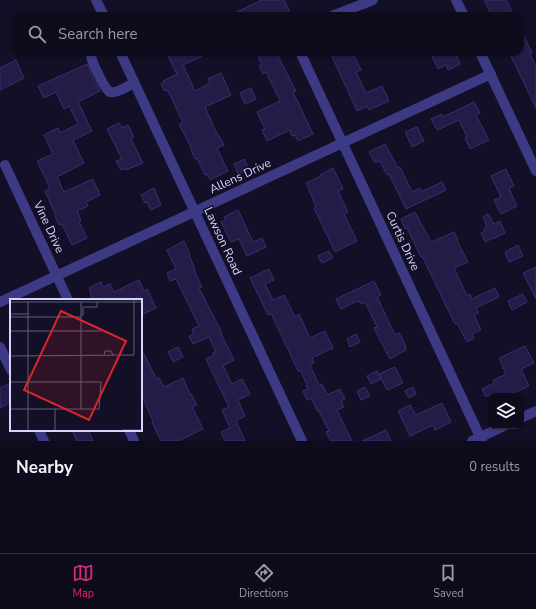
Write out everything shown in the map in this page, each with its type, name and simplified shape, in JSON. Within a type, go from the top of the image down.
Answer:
[{"type":"street","points":[[96,0],[102,12]]},
{"type":"street","points":[[342,12],[373,0]]},
{"type":"street","points":[[456,0],[462,12]]},
{"type":"street","points":[[91,56],[104,85],[110,92],[115,92],[134,82]]},
{"type":"street","name":"Lawson Road","points":[[122,56],[302,441]]},
{"type":"street","name":"Curtis Drive","points":[[302,56],[478,440]]},
{"type":"street","points":[[482,56],[536,171]]},
{"type":"street","name":"Allens Drive","points":[[0,302],[491,74]]},
{"type":"street","name":"Vine Drive","points":[[5,165],[68,299]]},
{"type":"street","points":[[0,347],[10,368]]},
{"type":"street","points":[[524,417],[536,411]]},
{"type":"street","points":[[478,440],[498,429]]},
{"type":"street","points":[[39,431],[44,441]]},
{"type":"street","points":[[129,431],[134,441]]},
{"type":"building","points":[[262,0],[284,0],[290,12],[236,12]]},
{"type":"building","points":[[484,0],[506,0],[512,12],[490,12]]},
{"type":"building","points":[[524,36],[536,66],[536,108],[511,56],[524,56]]},
{"type":"building","points":[[168,56],[202,56],[183,65],[195,91],[210,83],[208,79],[221,73],[231,95],[205,107],[217,134],[224,145],[217,148],[228,171],[210,180],[207,174],[205,175],[197,158],[195,159],[191,147],[179,124],[183,122],[170,95],[167,90],[165,91],[161,84],[164,83],[163,81],[177,74]]},
{"type":"building","points":[[258,56],[278,56],[296,91],[293,92],[313,134],[298,141],[295,135],[292,136],[290,130],[267,141],[262,130],[265,129],[257,112],[280,101],[266,72],[263,74],[259,66],[262,65]]},
{"type":"building","points":[[332,56],[354,56],[361,70],[356,72],[366,93],[382,86],[389,101],[369,110],[367,106],[357,111]]},
{"type":"building","points":[[432,56],[457,56],[460,64],[448,70],[446,65],[438,69]]},
{"type":"building","points":[[16,60],[24,78],[0,90],[0,68]]},
{"type":"building","points":[[87,64],[100,91],[78,102],[92,131],[73,140],[84,163],[57,177],[64,192],[93,179],[100,195],[86,202],[88,206],[77,211],[81,221],[79,222],[87,238],[72,245],[62,224],[59,225],[55,217],[56,216],[45,191],[50,188],[37,161],[53,154],[44,135],[58,128],[60,133],[78,124],[69,106],[64,109],[56,92],[44,98],[38,86]]},
{"type":"building","points":[[251,88],[256,99],[245,104],[240,93]]},
{"type":"building","points":[[474,102],[480,113],[476,115],[489,140],[470,149],[465,138],[467,137],[459,120],[437,130],[431,119],[442,114],[443,117]]},
{"type":"building","points":[[119,123],[122,128],[128,125],[134,137],[131,139],[143,163],[126,170],[125,168],[121,170],[116,161],[122,159],[107,129]]},
{"type":"building","points":[[417,127],[424,141],[412,147],[405,132]]},
{"type":"building","points":[[385,144],[398,168],[400,167],[412,192],[420,188],[421,192],[442,182],[446,190],[406,209],[389,174],[387,175],[380,161],[375,163],[369,152]]},
{"type":"building","points":[[244,159],[249,169],[238,174],[234,164]]},
{"type":"building","points":[[333,168],[343,189],[338,191],[348,212],[344,214],[357,241],[335,252],[314,208],[316,206],[306,183]]},
{"type":"building","points":[[506,169],[514,186],[509,188],[517,206],[501,214],[494,200],[501,197],[491,176]]},
{"type":"building","points":[[154,188],[161,205],[151,210],[141,195]]},
{"type":"building","points":[[238,210],[253,242],[262,238],[266,247],[247,256],[239,239],[231,242],[221,222],[226,220],[224,217]]},
{"type":"building","points":[[415,212],[431,242],[454,232],[468,262],[454,268],[467,296],[470,294],[472,299],[495,288],[499,297],[476,308],[479,313],[474,315],[481,330],[472,334],[474,338],[467,342],[457,323],[455,324],[422,256],[421,257],[407,228],[405,229],[401,219]]},
{"type":"building","points":[[488,214],[494,224],[500,221],[505,233],[485,242],[481,233],[485,231],[484,229],[487,227],[483,217]]},
{"type":"building","points":[[184,241],[195,269],[194,270],[202,287],[199,288],[234,360],[223,366],[232,384],[242,379],[250,394],[238,400],[245,416],[236,421],[245,441],[225,441],[221,432],[230,428],[222,410],[229,407],[206,359],[214,355],[213,353],[216,352],[209,337],[193,344],[189,336],[194,334],[192,329],[199,326],[176,279],[170,281],[167,273],[176,269],[167,250]]},
{"type":"building","points":[[518,245],[523,256],[509,262],[505,252]]},
{"type":"building","points":[[329,251],[333,258],[322,263],[318,256]]},
{"type":"building","points":[[536,267],[536,299],[523,273]]},
{"type":"building","points":[[269,269],[274,280],[265,284],[273,300],[284,295],[295,317],[299,314],[310,338],[325,331],[333,348],[312,358],[314,363],[310,365],[319,385],[322,384],[327,395],[340,389],[345,399],[341,401],[344,407],[337,410],[352,441],[331,441],[326,432],[329,431],[319,411],[318,412],[311,398],[307,400],[303,391],[308,389],[300,370],[298,371],[271,313],[268,315],[250,278]]},
{"type":"building","points":[[139,280],[144,291],[147,289],[156,308],[142,315],[141,296],[134,299],[93,299],[89,288],[101,282],[103,287],[110,284],[114,292]]},
{"type":"building","points":[[374,281],[381,295],[377,297],[395,335],[399,333],[406,346],[406,350],[390,359],[374,328],[377,327],[365,302],[361,304],[359,301],[355,302],[341,309],[336,299]]},
{"type":"building","points":[[523,294],[527,302],[512,310],[508,301]]},
{"type":"building","points":[[356,334],[360,342],[350,347],[347,339]]},
{"type":"building","points":[[525,346],[534,363],[521,369],[529,386],[514,393],[488,393],[488,396],[485,396],[482,389],[494,383],[493,380],[506,374],[499,358]]},
{"type":"building","points":[[178,347],[183,357],[173,362],[168,352]]},
{"type":"building","points":[[142,350],[156,378],[159,378],[164,387],[183,378],[197,405],[192,407],[203,429],[178,441],[161,441],[152,422],[153,421],[142,396]]},
{"type":"building","points":[[395,367],[403,383],[387,390],[379,374]]},
{"type":"building","points":[[377,371],[381,379],[371,384],[367,376]]},
{"type":"building","points":[[10,383],[10,403],[0,408],[0,388]]},
{"type":"building","points":[[365,387],[370,396],[361,400],[357,391]]},
{"type":"building","points":[[413,387],[416,394],[409,398],[405,391]]},
{"type":"building","points":[[442,403],[451,422],[435,430],[433,425],[410,436],[398,411],[410,405],[416,415]]},
{"type":"building","points":[[386,430],[391,441],[362,441]]},
{"type":"building","points":[[72,431],[88,431],[93,441],[77,441]]}]
